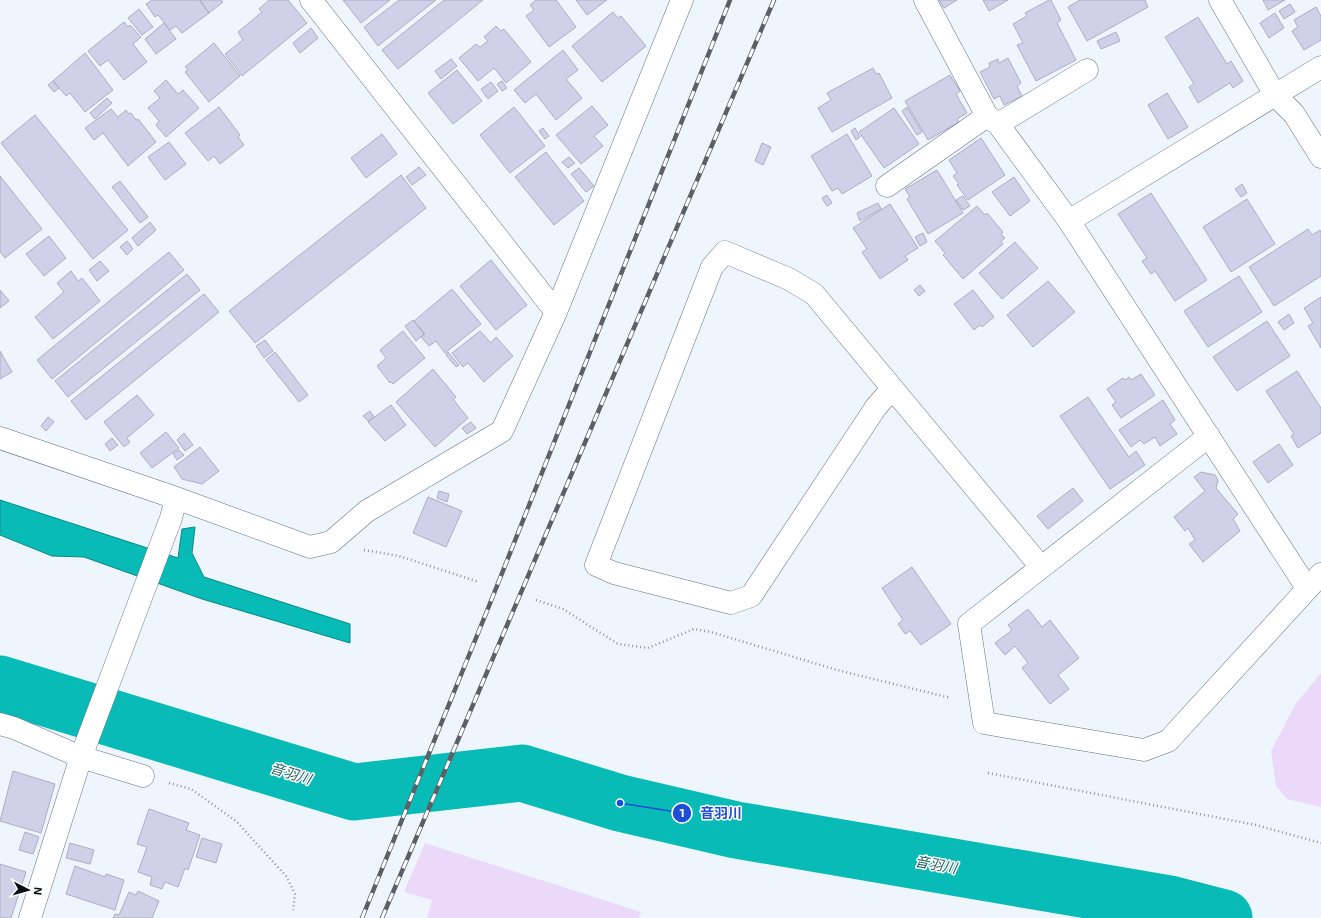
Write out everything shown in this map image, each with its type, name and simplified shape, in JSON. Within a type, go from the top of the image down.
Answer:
[{"type":"street","points":[[311,0],[556,312]]},
{"type":"street","points":[[0,438],[176,498],[310,547],[330,542],[367,511],[502,431],[556,312],[682,0]]},
{"type":"street","points":[[925,0],[993,120],[1069,221],[1209,436],[1314,581],[1168,741],[1144,750],[984,723],[969,624],[1209,436]]},
{"type":"street","points":[[1220,0],[1275,95],[1294,114],[1321,157]]},
{"type":"street","points":[[1069,221],[1321,67]]},
{"type":"street","points":[[887,186],[993,120],[1087,70]]},
{"type":"street","points":[[892,389],[876,407],[751,596],[731,603],[614,573],[596,565],[712,267],[725,252],[789,279],[814,294],[1041,567]]},
{"type":"street","points":[[30,918],[84,751],[171,518],[176,498]]},
{"type":"street","points":[[0,724],[84,751],[143,776]]},
{"type":"path","points":[[330,542],[360,550],[399,556],[479,582]]},
{"type":"path","points":[[536,600],[563,609],[618,644],[648,648],[694,629],[711,632],[836,670],[965,702],[981,703]]},
{"type":"path","points":[[988,773],[1256,825],[1321,842]]},
{"type":"path","points":[[143,776],[191,789],[236,821],[286,876],[295,894],[293,910]]},
{"type":"shaded area","points":[[1321,673],[1321,807],[1287,799],[1276,786],[1271,751],[1295,705]]},
{"type":"shaded area","points":[[425,843],[641,912],[639,918],[427,918],[432,900],[404,892]]},
{"type":"water","points":[[0,500],[178,558],[182,529],[195,527],[192,553],[204,577],[350,624],[350,643],[202,599],[84,557],[52,556],[0,535]]},
{"type":"building","points":[[152,0],[199,0],[209,13],[182,33],[176,26],[170,30],[158,15],[155,17],[146,4]]},
{"type":"building","points":[[200,0],[221,0],[223,2],[209,13]]},
{"type":"building","points":[[269,0],[288,0],[307,23],[242,76],[225,54],[243,40],[238,32],[262,12],[259,9]]},
{"type":"building","points":[[343,0],[390,0],[361,23]]},
{"type":"building","points":[[399,0],[436,0],[378,46],[364,27]]},
{"type":"building","points":[[444,0],[483,0],[398,69],[382,50]]},
{"type":"building","points":[[536,0],[556,0],[576,27],[549,47],[526,16],[534,10],[530,5]]},
{"type":"building","points":[[576,0],[607,0],[587,15]]},
{"type":"building","points":[[939,0],[957,0],[944,8]]},
{"type":"building","points":[[983,0],[1008,0],[989,11]]},
{"type":"building","points":[[1051,0],[1061,20],[1057,23],[1076,60],[1036,81],[1017,45],[1023,43],[1013,24],[1027,16],[1025,13]]},
{"type":"building","points":[[1080,0],[1145,0],[1148,7],[1087,41],[1068,7]]},
{"type":"building","points":[[1263,0],[1285,0],[1268,10]]},
{"type":"building","points":[[1290,4],[1295,12],[1284,19],[1279,11]]},
{"type":"building","points":[[1316,7],[1321,16],[1321,40],[1304,50],[1292,31],[1298,27],[1294,20]]},
{"type":"building","points":[[139,9],[153,27],[142,35],[128,18]]},
{"type":"building","points":[[613,12],[618,18],[621,16],[646,46],[602,82],[572,46]]},
{"type":"building","points":[[1275,13],[1284,28],[1269,38],[1260,23]]},
{"type":"building","points":[[1198,17],[1227,64],[1231,61],[1243,81],[1233,88],[1230,83],[1198,103],[1189,87],[1194,84],[1165,37]]},
{"type":"building","points":[[124,22],[128,27],[130,25],[141,37],[133,44],[147,62],[124,80],[108,60],[100,66],[88,51]]},
{"type":"building","points":[[164,23],[176,39],[156,54],[145,39]]},
{"type":"building","points":[[496,26],[501,31],[504,29],[531,62],[506,83],[494,68],[478,81],[459,58],[476,44],[480,47],[488,41],[484,37]]},
{"type":"building","points":[[311,28],[318,38],[300,53],[293,43]]},
{"type":"building","points":[[1116,32],[1120,41],[1101,49],[1097,41]]},
{"type":"building","points":[[214,43],[240,76],[209,102],[185,72],[188,70],[185,67]]},
{"type":"building","points":[[563,50],[578,70],[566,79],[582,98],[556,120],[536,94],[525,103],[514,90]]},
{"type":"building","points":[[85,53],[113,90],[85,112],[70,93],[66,96],[53,81]]},
{"type":"building","points":[[1008,58],[1021,83],[1017,86],[1022,96],[1004,105],[1000,96],[994,99],[980,72],[990,67],[989,63],[998,59],[999,63]]},
{"type":"building","points":[[451,59],[457,66],[441,79],[435,71]]},
{"type":"building","points":[[873,68],[876,74],[879,73],[892,98],[832,132],[818,108],[831,100],[827,93]]},
{"type":"building","points":[[457,70],[482,101],[453,124],[428,93]]},
{"type":"building","points":[[950,75],[960,91],[956,94],[967,113],[957,119],[959,122],[928,140],[905,101]]},
{"type":"building","points":[[166,80],[178,94],[183,90],[199,108],[166,137],[156,125],[159,121],[148,108],[160,98],[154,91]]},
{"type":"building","points":[[53,81],[59,88],[54,92],[48,85]]},
{"type":"building","points":[[502,81],[507,88],[502,91],[497,84]]},
{"type":"building","points":[[491,82],[498,91],[488,99],[481,89]]},
{"type":"building","points":[[1167,93],[1188,127],[1168,139],[1148,105]]},
{"type":"building","points":[[107,98],[112,103],[95,119],[90,113]]},
{"type":"building","points":[[592,106],[608,125],[594,136],[603,146],[581,164],[556,135]]},
{"type":"building","points":[[219,107],[240,135],[238,137],[244,145],[220,164],[214,156],[208,161],[185,133]]},
{"type":"building","points":[[514,107],[545,146],[510,173],[480,135]]},
{"type":"building","points":[[907,107],[922,132],[917,135],[902,111]]},
{"type":"building","points":[[894,108],[919,144],[884,168],[859,132]]},
{"type":"building","points":[[111,109],[118,117],[126,110],[129,114],[131,113],[136,120],[138,119],[156,142],[128,166],[103,133],[94,140],[85,128]]},
{"type":"building","points":[[35,115],[128,230],[93,259],[1,143]]},
{"type":"building","points":[[543,128],[549,136],[545,139],[539,131]]},
{"type":"building","points":[[855,128],[860,137],[856,140],[851,131]]},
{"type":"building","points":[[382,134],[397,154],[366,178],[351,158]]},
{"type":"building","points":[[847,134],[872,176],[842,194],[838,188],[832,191],[811,156]]},
{"type":"building","points":[[981,138],[1005,175],[968,200],[957,185],[959,184],[953,176],[957,173],[949,160]]},
{"type":"building","points":[[169,142],[186,164],[165,180],[148,157]]},
{"type":"building","points":[[762,143],[771,147],[763,165],[755,161]]},
{"type":"building","points":[[546,152],[584,201],[554,225],[515,177]]},
{"type":"building","points":[[569,157],[575,163],[568,168],[562,162]]},
{"type":"building","points":[[419,167],[426,175],[412,185],[406,177]]},
{"type":"building","points":[[579,168],[594,186],[586,192],[571,174]]},
{"type":"building","points":[[937,170],[963,213],[928,234],[907,199],[910,197],[905,189]]},
{"type":"building","points":[[401,175],[426,208],[255,343],[229,311]]},
{"type":"building","points":[[0,176],[42,229],[5,258],[0,252]]},
{"type":"building","points":[[1014,177],[1030,201],[1010,216],[992,192]]},
{"type":"building","points":[[120,181],[148,217],[140,223],[112,187]]},
{"type":"building","points":[[1242,184],[1247,193],[1241,197],[1235,189]]},
{"type":"building","points":[[1151,193],[1207,280],[1175,301],[1155,271],[1151,274],[1142,261],[1147,258],[1118,214]]},
{"type":"building","points":[[827,195],[832,203],[827,206],[822,198]]},
{"type":"building","points":[[963,196],[970,206],[963,210],[956,200]]},
{"type":"building","points":[[1247,199],[1275,244],[1231,272],[1203,227]]},
{"type":"building","points":[[878,203],[881,209],[860,221],[857,213]]},
{"type":"building","points":[[890,204],[918,248],[905,256],[908,260],[880,279],[862,252],[867,249],[853,228]]},
{"type":"building","points":[[977,206],[985,215],[987,213],[1003,232],[1001,234],[1005,238],[1001,241],[1003,244],[963,279],[943,255],[945,253],[935,241]]},
{"type":"building","points":[[150,222],[156,230],[138,246],[132,238]]},
{"type":"building","points":[[1308,229],[1312,235],[1320,230],[1321,232],[1321,276],[1274,306],[1249,267]]},
{"type":"building","points":[[923,233],[927,242],[920,246],[915,237]]},
{"type":"building","points":[[49,236],[66,258],[44,276],[26,254]]},
{"type":"building","points":[[127,241],[133,249],[127,255],[120,247]]},
{"type":"building","points":[[1015,242],[1038,268],[1002,299],[979,273]]},
{"type":"building","points":[[169,252],[184,270],[52,379],[37,360]]},
{"type":"building","points":[[491,260],[527,305],[496,330],[460,286]]},
{"type":"building","points":[[100,261],[109,271],[97,281],[89,270]]},
{"type":"building","points":[[71,271],[78,281],[82,278],[100,301],[53,339],[35,317],[64,292],[57,283]]},
{"type":"building","points":[[187,274],[200,290],[68,397],[55,381]]},
{"type":"building","points":[[1239,276],[1262,312],[1208,347],[1184,311]]},
{"type":"building","points":[[1048,281],[1075,312],[1033,347],[1007,315]]},
{"type":"building","points":[[920,285],[925,291],[919,296],[914,290]]},
{"type":"building","points":[[452,289],[481,324],[445,353],[436,341],[429,346],[421,337],[425,334],[414,321]]},
{"type":"building","points":[[0,290],[9,301],[0,308]]},
{"type":"building","points":[[973,290],[994,317],[982,327],[980,325],[974,330],[954,304]]},
{"type":"building","points":[[204,294],[219,312],[86,420],[71,401]]},
{"type":"building","points":[[1321,297],[1321,348],[1308,326],[1313,323],[1304,308]]},
{"type":"building","points":[[1289,314],[1294,323],[1284,330],[1278,322]]},
{"type":"building","points":[[413,320],[424,334],[416,341],[405,326]]},
{"type":"building","points":[[1267,321],[1290,356],[1237,391],[1213,357]]},
{"type":"building","points":[[403,331],[425,358],[393,384],[391,382],[390,383],[377,366],[386,358],[380,350]]},
{"type":"building","points":[[480,331],[491,343],[496,337],[513,356],[484,382],[468,363],[463,367],[452,353]]},
{"type":"building","points":[[265,340],[273,351],[264,358],[256,346]]},
{"type":"building","points":[[0,351],[12,372],[0,379]]},
{"type":"building","points":[[275,352],[308,395],[299,402],[266,360]]},
{"type":"building","points":[[448,352],[459,365],[456,367],[446,355]]},
{"type":"building","points":[[433,369],[456,397],[453,399],[468,418],[435,447],[396,402]]},
{"type":"building","points":[[1297,371],[1321,408],[1321,433],[1298,448],[1291,436],[1294,434],[1266,391]]},
{"type":"building","points":[[1141,374],[1155,395],[1121,418],[1112,405],[1116,402],[1107,389],[1123,378],[1125,380],[1129,377],[1131,380]]},
{"type":"building","points":[[137,395],[154,415],[127,438],[130,442],[124,447],[104,422]]},
{"type":"building","points":[[1088,397],[1129,457],[1136,451],[1145,465],[1110,489],[1060,416]]},
{"type":"building","points":[[1163,400],[1175,420],[1170,424],[1177,434],[1160,446],[1155,437],[1144,444],[1140,440],[1131,447],[1119,430]]},
{"type":"building","points":[[391,405],[406,425],[385,441],[368,422]]},
{"type":"building","points":[[370,411],[374,417],[368,421],[363,416]]},
{"type":"building","points":[[48,417],[54,422],[46,431],[41,426]]},
{"type":"building","points":[[471,422],[476,428],[467,434],[462,428]]},
{"type":"building","points":[[166,432],[179,448],[152,468],[140,453]]},
{"type":"building","points":[[184,433],[193,445],[185,451],[177,440]]},
{"type":"building","points":[[112,438],[118,445],[110,451],[105,444]]},
{"type":"building","points":[[1279,444],[1293,465],[1268,483],[1253,462]]},
{"type":"building","points":[[200,447],[219,471],[202,484],[182,479],[174,467]]},
{"type":"building","points":[[179,450],[184,455],[177,460],[173,454]]},
{"type":"building","points":[[1201,472],[1215,475],[1218,480],[1216,488],[1238,514],[1233,519],[1240,531],[1203,562],[1189,544],[1195,540],[1188,528],[1185,531],[1174,517],[1205,491],[1194,477]]},
{"type":"building","points":[[1073,488],[1083,501],[1048,529],[1037,516]]},
{"type":"building","points":[[439,491],[449,494],[447,502],[437,498]]},
{"type":"building","points":[[428,497],[462,511],[446,547],[413,533]]},
{"type":"building","points":[[912,567],[951,624],[921,645],[910,631],[905,634],[898,624],[903,620],[882,588]]},
{"type":"building","points":[[1028,609],[1042,627],[1050,620],[1079,658],[1058,675],[1069,689],[1050,704],[1022,668],[1028,663],[1015,646],[1005,655],[995,643],[1012,630],[1008,625]]},
{"type":"building","points":[[13,771],[55,784],[41,833],[0,821]]},
{"type":"building","points":[[149,809],[189,823],[186,830],[200,835],[188,870],[185,868],[178,887],[165,882],[162,889],[150,885],[152,877],[138,872],[147,847],[137,844]]},
{"type":"building","points":[[25,832],[39,837],[33,854],[19,850]]},
{"type":"building","points":[[202,838],[222,844],[216,863],[196,857]]},
{"type":"building","points":[[70,843],[94,850],[90,864],[66,858]]},
{"type":"building","points":[[0,864],[26,872],[11,918],[0,918]]},
{"type":"building","points":[[75,866],[105,877],[106,874],[124,880],[115,910],[66,894]]},
{"type":"building","points":[[138,891],[159,901],[152,918],[113,918],[115,914],[119,915],[129,892],[136,895]]},
{"type":"waterway","name":"音羽川","points":[[0,684],[354,792],[522,773],[620,803],[736,830],[1170,904],[1224,918]]},
{"type":"railway","points":[[362,918],[487,611],[730,0]]},
{"type":"railway","points":[[382,918],[774,0]]},
{"type":"place","name":"音羽川","points":[[620,803]]}]
